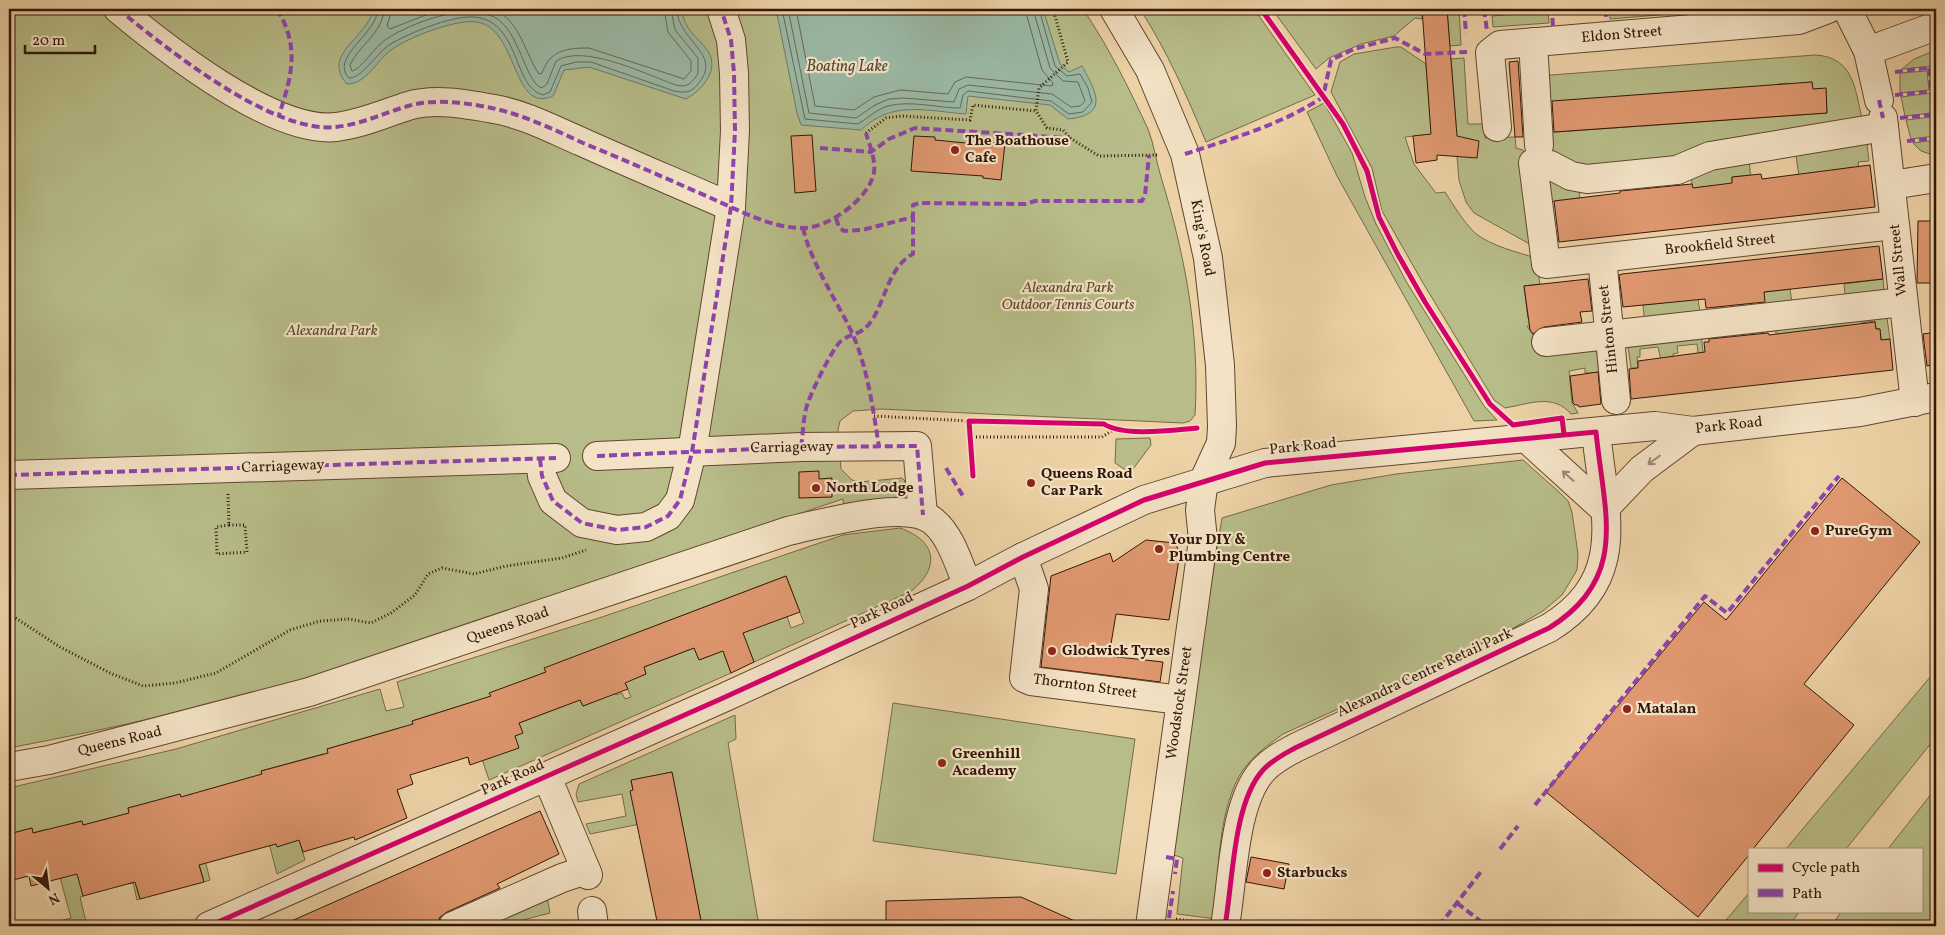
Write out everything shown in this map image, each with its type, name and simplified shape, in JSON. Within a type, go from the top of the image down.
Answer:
[{"type":"street","points":[[118,9],[221,85],[262,110],[301,123],[333,128],[360,123],[409,106],[428,102],[455,103],[496,109],[532,120],[731,207]]},
{"type":"street","points":[[601,527],[617,530],[646,527],[668,516],[680,500],[692,452],[731,207],[735,131],[734,73],[731,40],[721,9]]},
{"type":"street","name":"King's Road","points":[[1114,9],[1150,70],[1185,154],[1208,258],[1220,365],[1221,444],[1204,480]]},
{"type":"street","name":"Eldon Street","points":[[1497,127],[1490,53],[1500,45],[1799,20],[1828,9]]},
{"type":"street","name":"Wall Street","points":[[1847,9],[1868,51],[1882,115],[1892,185],[1894,225],[1903,302],[1926,399]]},
{"type":"street","points":[[1868,51],[1936,26]]},
{"type":"street","points":[[1532,42],[1540,145]]},
{"type":"street","name":"Brookfield Street","points":[[1882,115],[1710,156],[1676,170],[1587,179],[1571,176],[1550,165],[1533,163],[1546,264],[1894,225]]},
{"type":"street","points":[[1892,185],[1936,178]]},
{"type":"street","name":"Hinton Street","points":[[1602,258],[1616,400]]},
{"type":"street","points":[[1546,342],[1903,302]]},
{"type":"street","name":"Park Road","points":[[221,924],[968,586],[1023,557],[1144,500],[1204,480],[1265,463],[1655,426],[1693,431],[1860,412],[1926,399]]},
{"type":"street","points":[[1526,439],[1604,509],[1642,469],[1693,431]]},
{"type":"street","name":"Alexandra Centre Retail Park","points":[[1210,925],[1249,792],[1262,771],[1273,760],[1494,656],[1564,619],[1578,607],[1593,589],[1606,556],[1604,509],[1596,432]]},
{"type":"street","name":"Carriageway","points":[[597,456],[801,447],[917,446],[923,515]]},
{"type":"street","name":"Carriageway","points":[[9,475],[548,458],[542,476],[553,501],[582,523],[601,527]]},
{"type":"street","name":"Woodstock Street","points":[[1160,922],[1180,700],[1203,540],[1200,510],[1204,480]]},
{"type":"street","name":"Queens Road","points":[[9,766],[49,760],[309,692],[788,531],[849,518],[902,511],[923,515]]},
{"type":"street","points":[[923,515],[934,521],[944,534],[968,586]]},
{"type":"street","name":"Thornton Street","points":[[1023,557],[1034,589],[1024,678],[1031,681],[1180,700]]},
{"type":"street","points":[[453,926],[562,878],[587,872],[547,777]]},
{"type":"path","points":[[1052,9],[1068,62],[1039,88],[1036,112],[1047,128],[1063,130],[1070,138],[1099,156],[1185,154]]},
{"type":"path","points":[[866,133],[886,118],[902,116],[970,120],[973,104],[1036,112]]},
{"type":"path","points":[[874,416],[978,421]]},
{"type":"path","points":[[969,421],[970,444]]},
{"type":"path","points":[[969,437],[1102,437],[1110,428],[1122,430]]},
{"type":"path","points":[[228,494],[230,525]]},
{"type":"path","points":[[230,525],[245,525],[247,552],[217,554],[216,527],[230,525]]},
{"type":"path","points":[[9,617],[14,618],[60,647],[118,677],[143,686],[174,683],[216,673],[290,630],[320,621],[348,619],[371,623],[391,613],[414,595],[428,574],[442,568],[474,574],[506,566],[562,558],[597,547],[601,527]]},
{"type":"path","points":[[1160,922],[1210,925]]},
{"type":"green space","name":"Alexandra Park","points":[[9,9],[1083,9],[1118,68],[1148,129],[1170,206],[1184,265],[1193,324],[1196,384],[1195,415],[1190,421],[1183,423],[881,409],[853,411],[840,421],[838,430],[841,469],[852,480],[860,482],[902,478],[905,481],[894,498],[881,506],[844,511],[843,499],[442,637],[374,658],[270,689],[196,708],[9,748]]},
{"type":"green space","points":[[1140,9],[1254,9],[1315,95],[1206,142],[1176,74]]},
{"type":"green space","points":[[1272,9],[1306,9],[1309,13],[1321,9],[1422,9],[1422,19],[1415,18],[1394,36],[1361,44],[1329,58],[1316,69]]},
{"type":"green space","points":[[1447,9],[1459,9],[1461,45],[1450,46]]},
{"type":"green space","points":[[1609,9],[1719,9],[1719,10],[1610,19]]},
{"type":"green space","points":[[1548,11],[1549,23],[1493,27],[1492,16]]},
{"type":"green space","points":[[1401,47],[1426,64],[1431,127],[1456,125],[1451,59],[1464,58],[1468,124],[1484,124],[1485,138],[1515,137],[1516,148],[1523,150],[1535,247],[1474,213],[1466,202],[1459,180],[1457,156],[1444,133],[1405,137],[1414,164],[1436,193],[1445,192],[1475,233],[1496,245],[1536,258],[1540,284],[1524,286],[1528,318],[1536,326],[1527,326],[1535,338],[1596,344],[1599,373],[1585,373],[1585,368],[1569,371],[1572,403],[1578,413],[1571,414],[1564,408],[1549,402],[1505,408],[1494,400],[1382,211],[1372,168],[1331,92],[1340,62],[1354,54]]},
{"type":"green space","points":[[1936,50],[1936,57],[1932,57],[1933,66],[1902,69],[1914,59]]},
{"type":"green space","points":[[1815,55],[1828,57],[1846,69],[1855,88],[1863,123],[1689,158],[1593,169],[1544,152],[1542,133],[1827,113],[1826,89],[1813,89],[1812,82],[1800,83],[1800,89],[1789,89],[1788,83],[1778,84],[1778,91],[1553,107],[1552,101],[1540,102],[1538,76]]},
{"type":"green space","points":[[1927,71],[1929,90],[1900,93],[1900,73]]},
{"type":"green space","points":[[1930,93],[1932,113],[1905,116],[1901,97]]},
{"type":"green space","points":[[1324,103],[1352,153],[1365,197],[1376,224],[1407,283],[1484,406],[1497,420],[1474,421],[1337,176],[1307,112]]},
{"type":"green space","points":[[1932,117],[1935,136],[1911,139],[1906,120]]},
{"type":"green space","points":[[1866,137],[1869,161],[1858,162],[1860,177],[1851,167],[1800,184],[1795,148]]},
{"type":"green space","points":[[1936,140],[1936,156],[1921,151],[1913,143]]},
{"type":"green space","points":[[1749,160],[1751,180],[1743,176],[1732,177],[1733,191],[1710,186],[1701,187],[1693,196],[1691,173]]},
{"type":"green space","points":[[1540,175],[1578,184],[1580,198],[1571,199],[1572,207],[1561,200],[1551,202]]},
{"type":"green space","points":[[1883,279],[1885,299],[1846,303],[1844,284]]},
{"type":"green space","points":[[1790,289],[1793,309],[1718,318],[1716,298]]},
{"type":"green space","points":[[1698,299],[1701,319],[1645,325],[1643,305]]},
{"type":"green space","points":[[1886,311],[1890,339],[1881,340],[1880,329],[1876,329],[1875,321],[1861,323],[1862,331],[1843,326],[1832,327],[1833,335],[1778,353],[1775,323]]},
{"type":"green space","points":[[1701,332],[1704,361],[1699,361],[1697,344],[1677,346],[1678,353],[1673,354],[1674,364],[1662,365],[1658,347],[1640,349],[1640,357],[1637,357],[1638,368],[1631,368],[1628,346]]},
{"type":"green space","points":[[1150,438],[1151,445],[1130,473],[1115,463],[1116,439]]},
{"type":"green space","points":[[1523,460],[1568,501],[1572,512],[1578,554],[1577,570],[1562,595],[1543,611],[1505,633],[1283,734],[1262,750],[1243,770],[1235,784],[1229,802],[1224,821],[1218,863],[1217,919],[1177,914],[1183,858],[1168,853],[1222,518],[1331,485],[1396,474]]},
{"type":"green space","points":[[900,528],[912,533],[922,540],[928,548],[930,565],[927,574],[910,592],[754,662],[747,645],[724,654],[731,673],[489,780],[482,759],[469,763],[473,702],[412,721],[423,760],[413,763],[403,727],[327,749],[391,769],[400,799],[370,834],[363,816],[323,754],[261,771],[273,816],[204,856],[210,880],[204,882],[180,795],[128,808],[145,872],[133,875],[140,899],[137,900],[133,883],[128,884],[111,818],[83,825],[81,821],[66,825],[84,896],[80,897],[87,926],[53,926],[52,923],[71,918],[47,829],[33,833],[32,828],[9,834],[9,788],[176,749],[380,689],[386,711],[404,707],[397,682],[599,618],[843,535]],"holes":[[[786,576],[804,623],[791,628],[787,616],[729,633],[712,655],[699,660],[694,648],[644,667],[646,674],[633,679],[622,676],[631,697],[625,699],[622,693],[616,695],[612,685],[601,699],[583,706],[580,700],[519,723],[522,733],[515,736],[510,751],[490,694],[546,672],[544,669]]]},
{"type":"green space","points":[[1936,670],[1936,737],[1847,848],[1787,848]]},
{"type":"green space","points":[[893,703],[1135,739],[1116,874],[873,841]]},
{"type":"green space","points":[[735,715],[736,739],[728,743],[759,926],[702,926],[672,772],[631,781],[640,824],[590,834],[586,824],[626,816],[622,794],[578,802],[576,794],[579,784]]},
{"type":"green space","points":[[1936,788],[1936,916],[1926,926],[1831,926],[1841,912],[1922,912],[1922,848],[1889,848]]},
{"type":"green space","points":[[299,840],[305,860],[277,874],[269,843],[275,842],[277,846]]},
{"type":"green space","points":[[546,891],[550,913],[519,921],[520,926],[464,926]]},
{"type":"green space","points":[[1748,894],[1748,912],[1799,912],[1789,926],[1721,926]]},
{"type":"water","points":[[373,9],[682,9],[685,22],[691,32],[708,51],[712,65],[711,72],[703,85],[686,99],[589,67],[564,70],[553,96],[540,99],[530,93],[522,83],[500,39],[490,28],[477,22],[468,22],[432,30],[399,45],[391,50],[366,76],[354,83],[347,84],[340,73],[339,64],[342,54],[370,19]]},
{"type":"water","name":"Boating Lake","points":[[776,9],[1043,9],[1060,64],[1069,72],[1082,66],[1095,94],[1094,108],[1090,113],[1081,117],[1068,119],[1050,105],[968,96],[966,114],[924,110],[898,111],[885,114],[861,130],[801,125]]},
{"type":"building","points":[[1422,9],[1447,9],[1457,136],[1479,141],[1477,158],[1437,155],[1437,160],[1416,163],[1413,136],[1431,134]]},
{"type":"building","points":[[1518,61],[1523,137],[1515,137],[1509,62]]},
{"type":"building","points":[[1812,82],[1813,89],[1826,88],[1827,113],[1554,132],[1552,101]]},
{"type":"building","points":[[812,135],[816,191],[795,193],[791,136]]},
{"type":"building","points":[[914,136],[935,137],[935,140],[986,145],[986,142],[1005,143],[1001,180],[983,178],[983,176],[911,171]]},
{"type":"building","points":[[1870,165],[1875,207],[1559,242],[1554,201],[1620,193],[1620,191],[1692,184],[1693,188],[1732,183],[1732,177],[1761,174],[1762,179]]},
{"type":"building","points":[[1918,221],[1936,221],[1936,283],[1917,283]]},
{"type":"building","points":[[1879,246],[1883,279],[1764,292],[1765,302],[1706,308],[1705,299],[1623,307],[1619,275],[1622,274]]},
{"type":"building","points":[[1588,279],[1592,311],[1580,312],[1582,322],[1544,327],[1533,334],[1530,330],[1524,286]]},
{"type":"building","points":[[1875,322],[1876,329],[1880,329],[1881,340],[1890,339],[1893,370],[1631,399],[1629,369],[1638,368],[1638,361],[1705,352],[1704,342],[1709,342],[1709,339],[1768,333],[1769,335]]},
{"type":"building","points":[[1936,332],[1936,364],[1927,366],[1923,334]]},
{"type":"building","points":[[1598,372],[1601,404],[1579,407],[1575,405],[1573,403],[1570,376]]},
{"type":"building","name":"North Lodge","points":[[819,471],[819,479],[832,478],[832,497],[799,498],[799,472]]},
{"type":"building","points":[[1842,478],[1920,542],[1804,684],[1854,725],[1754,848],[1748,848],[1748,856],[1698,917],[1546,792],[1704,602],[1726,620]]},
{"type":"building","points":[[1146,540],[1175,543],[1180,553],[1169,620],[1116,614],[1109,656],[1163,662],[1160,682],[1041,667],[1051,576],[1110,553],[1113,562]]},
{"type":"building","points":[[786,576],[800,612],[743,633],[754,662],[731,673],[723,651],[699,660],[694,648],[644,667],[646,674],[625,683],[628,689],[583,706],[580,700],[519,723],[523,733],[515,736],[519,748],[470,765],[468,757],[410,775],[413,784],[397,790],[407,818],[355,840],[354,837],[303,852],[299,840],[277,847],[276,844],[199,865],[204,882],[140,899],[135,882],[83,896],[77,874],[31,886],[29,876],[13,880],[9,863],[9,834],[32,828],[33,833],[82,821],[83,825],[129,813],[128,808],[180,794],[181,797],[262,774],[261,771],[328,753],[327,749],[413,724],[412,721],[491,696],[489,693],[546,672],[544,668]]},
{"type":"building","points":[[672,772],[702,926],[658,926],[630,791],[633,790],[631,780]]},
{"type":"building","points":[[540,811],[559,854],[497,884],[500,888],[447,912],[440,917],[437,926],[280,926]]},
{"type":"building","name":"Starbucks","points":[[1251,857],[1289,864],[1284,889],[1246,882]]},
{"type":"building","points":[[1021,897],[1086,926],[886,926],[886,901]]},
{"type":"marked path","points":[[118,9],[163,45],[221,85],[252,103],[282,117],[310,126],[336,127],[346,126],[408,106],[429,102],[463,103],[496,109],[540,124],[756,218],[791,227],[812,227],[835,218],[865,192],[874,172],[873,157],[866,133]]},
{"type":"marked path","points":[[277,9],[289,36],[292,61],[279,115]]},
{"type":"marked path","points":[[540,459],[542,476],[553,501],[582,523],[617,530],[646,527],[668,516],[680,500],[692,452],[731,207],[735,131],[734,73],[731,40],[721,9]]},
{"type":"marked path","points":[[1464,9],[1466,33]]},
{"type":"marked path","points":[[1484,9],[1487,31]]},
{"type":"marked path","points":[[1485,13],[1538,9]]},
{"type":"marked path","points":[[1553,26],[1552,13],[1567,12],[1566,9]]},
{"type":"marked path","points":[[1605,9],[1607,22]]},
{"type":"marked path","points":[[1185,154],[1274,123],[1307,107],[1323,97],[1331,60],[1354,49],[1395,38],[1425,54],[1467,52]]},
{"type":"marked path","points":[[1895,72],[1936,67]]},
{"type":"marked path","points":[[1929,68],[1936,131]]},
{"type":"marked path","points":[[1895,95],[1936,91]]},
{"type":"marked path","points":[[1879,100],[1883,118]]},
{"type":"marked path","points":[[1900,118],[1936,114]]},
{"type":"marked path","points":[[820,148],[871,152],[889,139],[915,128],[1070,138]]},
{"type":"marked path","points":[[1907,141],[1936,138]]},
{"type":"marked path","points":[[836,218],[839,227],[844,231],[862,230],[913,217],[913,205],[920,203],[1026,204],[1035,201],[1142,201],[1145,195],[1149,155]]},
{"type":"marked path","points":[[801,447],[806,409],[821,373],[832,353],[841,341],[866,328],[874,317],[889,282],[899,266],[913,254],[913,217]]},
{"type":"marked path","points":[[803,228],[812,256],[847,322],[863,362],[879,447]]},
{"type":"marked path","points":[[597,456],[801,447],[917,446],[923,515]]},
{"type":"marked path","points":[[9,475],[556,458]]},
{"type":"marked path","points":[[946,468],[963,496]]},
{"type":"marked path","points":[[1535,805],[1705,596],[1727,613],[1839,476]]},
{"type":"marked path","points":[[1500,849],[1518,826]]},
{"type":"marked path","points":[[1166,857],[1177,859],[1175,874]]},
{"type":"marked path","points":[[1439,926],[1483,869]]},
{"type":"marked path","points":[[1169,918],[1173,891]]},
{"type":"marked path","points":[[1457,903],[1487,926]]},
{"type":"cycle path","points":[[1261,9],[1343,124],[1367,171],[1379,217],[1397,253],[1425,302],[1490,404],[1513,425],[1562,418],[1564,434]]},
{"type":"cycle path","points":[[973,476],[969,421],[1104,424],[1113,428],[1136,432],[1197,428]]},
{"type":"cycle path","points":[[209,926],[723,698],[968,586],[1023,557],[1144,500],[1265,463],[1596,432],[1606,516],[1606,542],[1602,565],[1592,588],[1575,609],[1549,628],[1295,748],[1267,766],[1253,784],[1240,822],[1225,926]]},
{"type":"place","name":"The Boathouse Cafe","points":[[955,150]]},
{"type":"place","name":"Queens Road Car Park","points":[[1031,483]]},
{"type":"place","name":"North Lodge","points":[[816,488]]},
{"type":"place","name":"PureGym","points":[[1815,531]]},
{"type":"place","name":"Your DIY & Plumbing Centre","points":[[1159,549]]},
{"type":"place","name":"Glodwick Tyres","points":[[1052,651]]},
{"type":"place","name":"Matalan","points":[[1627,709]]},
{"type":"place","name":"Greenhill Academy","points":[[942,763]]},
{"type":"place","name":"Starbucks","points":[[1267,873]]},
{"type":"park label","name":"Alexandra Park Outdoor Tennis Courts","points":[[1068,296]]}]
